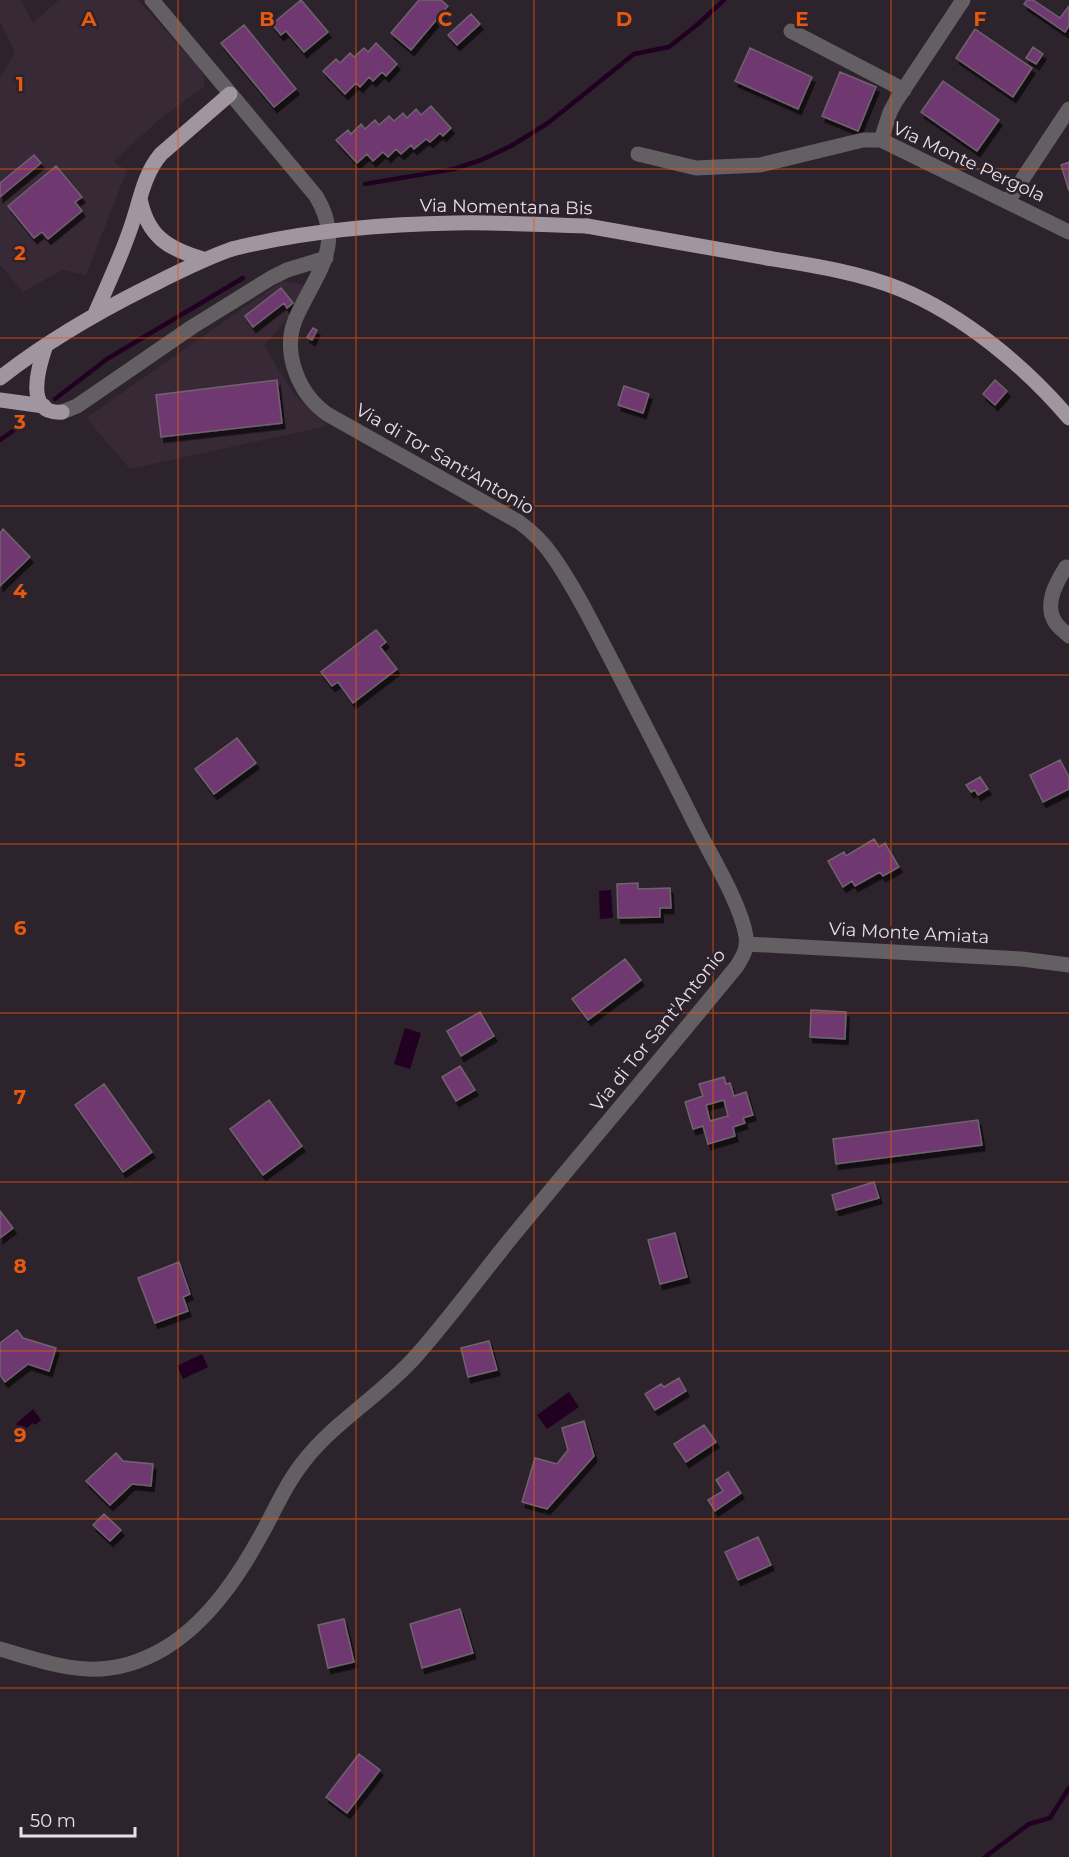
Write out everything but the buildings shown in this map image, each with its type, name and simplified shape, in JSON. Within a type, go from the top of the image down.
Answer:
[{"type":"main road","points":[[95,314],[131,227],[147,175],[161,154],[230,94]]},
{"type":"main road","points":[[140,198],[149,225],[156,235],[176,250],[203,259]]},
{"type":"main road","name":"Via Nomentana Bis","points":[[0,378],[95,314],[203,259],[232,249],[359,228],[455,223],[587,226],[826,268],[901,289],[944,312],[985,339],[1026,373],[1069,418]]},
{"type":"main road","points":[[44,406],[37,392],[36,378],[46,345]]},
{"type":"main road","points":[[0,400],[44,406],[54,412],[62,412]]},
{"type":"street","name":"Via di Tor Sant'Antonio","points":[[0,1649],[73,1669],[100,1669],[130,1663],[153,1654],[180,1638],[194,1626],[237,1575],[285,1489],[304,1460],[329,1435],[399,1375],[425,1346],[521,1226],[737,966],[747,944],[734,903],[671,775],[597,634],[545,545],[519,522],[327,414],[305,394],[293,362],[292,334],[294,323],[326,258],[327,225],[320,203],[152,0]]},
{"type":"street","points":[[881,140],[890,112],[963,0]]},
{"type":"street","points":[[791,31],[904,90]]},
{"type":"street","points":[[1008,201],[1069,109]]},
{"type":"street","name":"Via Monte Pergola","points":[[638,154],[696,168],[760,165],[853,142],[881,140],[1069,232]]},
{"type":"street","points":[[62,412],[77,406],[192,327],[271,278],[287,270],[326,258]]},
{"type":"street","points":[[1066,567],[1053,587],[1051,607],[1055,622],[1069,636]]},
{"type":"street","name":"Via Monte Amiata","points":[[747,944],[1022,959],[1069,966]]},
{"type":"shaded area","points":[[0,0],[21,0],[33,23],[59,0],[138,0],[200,69],[204,78],[204,87],[162,117],[113,162],[127,170],[86,275],[62,270],[23,292],[0,265],[0,78],[15,53],[0,22]]},
{"type":"shaded area","points":[[282,281],[303,284],[304,293],[293,311],[264,346],[294,394],[327,426],[130,469],[86,418]]},
{"type":"shaded area","points":[[611,890],[613,918],[600,919],[599,891]]},
{"type":"shaded area","points":[[405,1028],[421,1033],[410,1069],[394,1064]]},
{"type":"shaded area","points":[[202,1354],[208,1367],[183,1379],[177,1366]]},
{"type":"shaded area","points":[[569,1392],[579,1407],[547,1429],[537,1415]]},
{"type":"shaded area","points":[[33,1409],[41,1420],[22,1432],[16,1424]]},
{"type":"waterway","points":[[365,184],[454,169],[511,146],[548,123],[634,54],[669,47],[724,0]]},
{"type":"waterway","points":[[55,399],[107,359],[243,278]]},
{"type":"waterway","points":[[0,440],[20,426]]},
{"type":"waterway","points":[[985,1857],[1029,1824],[1050,1818],[1069,1788]]}]
